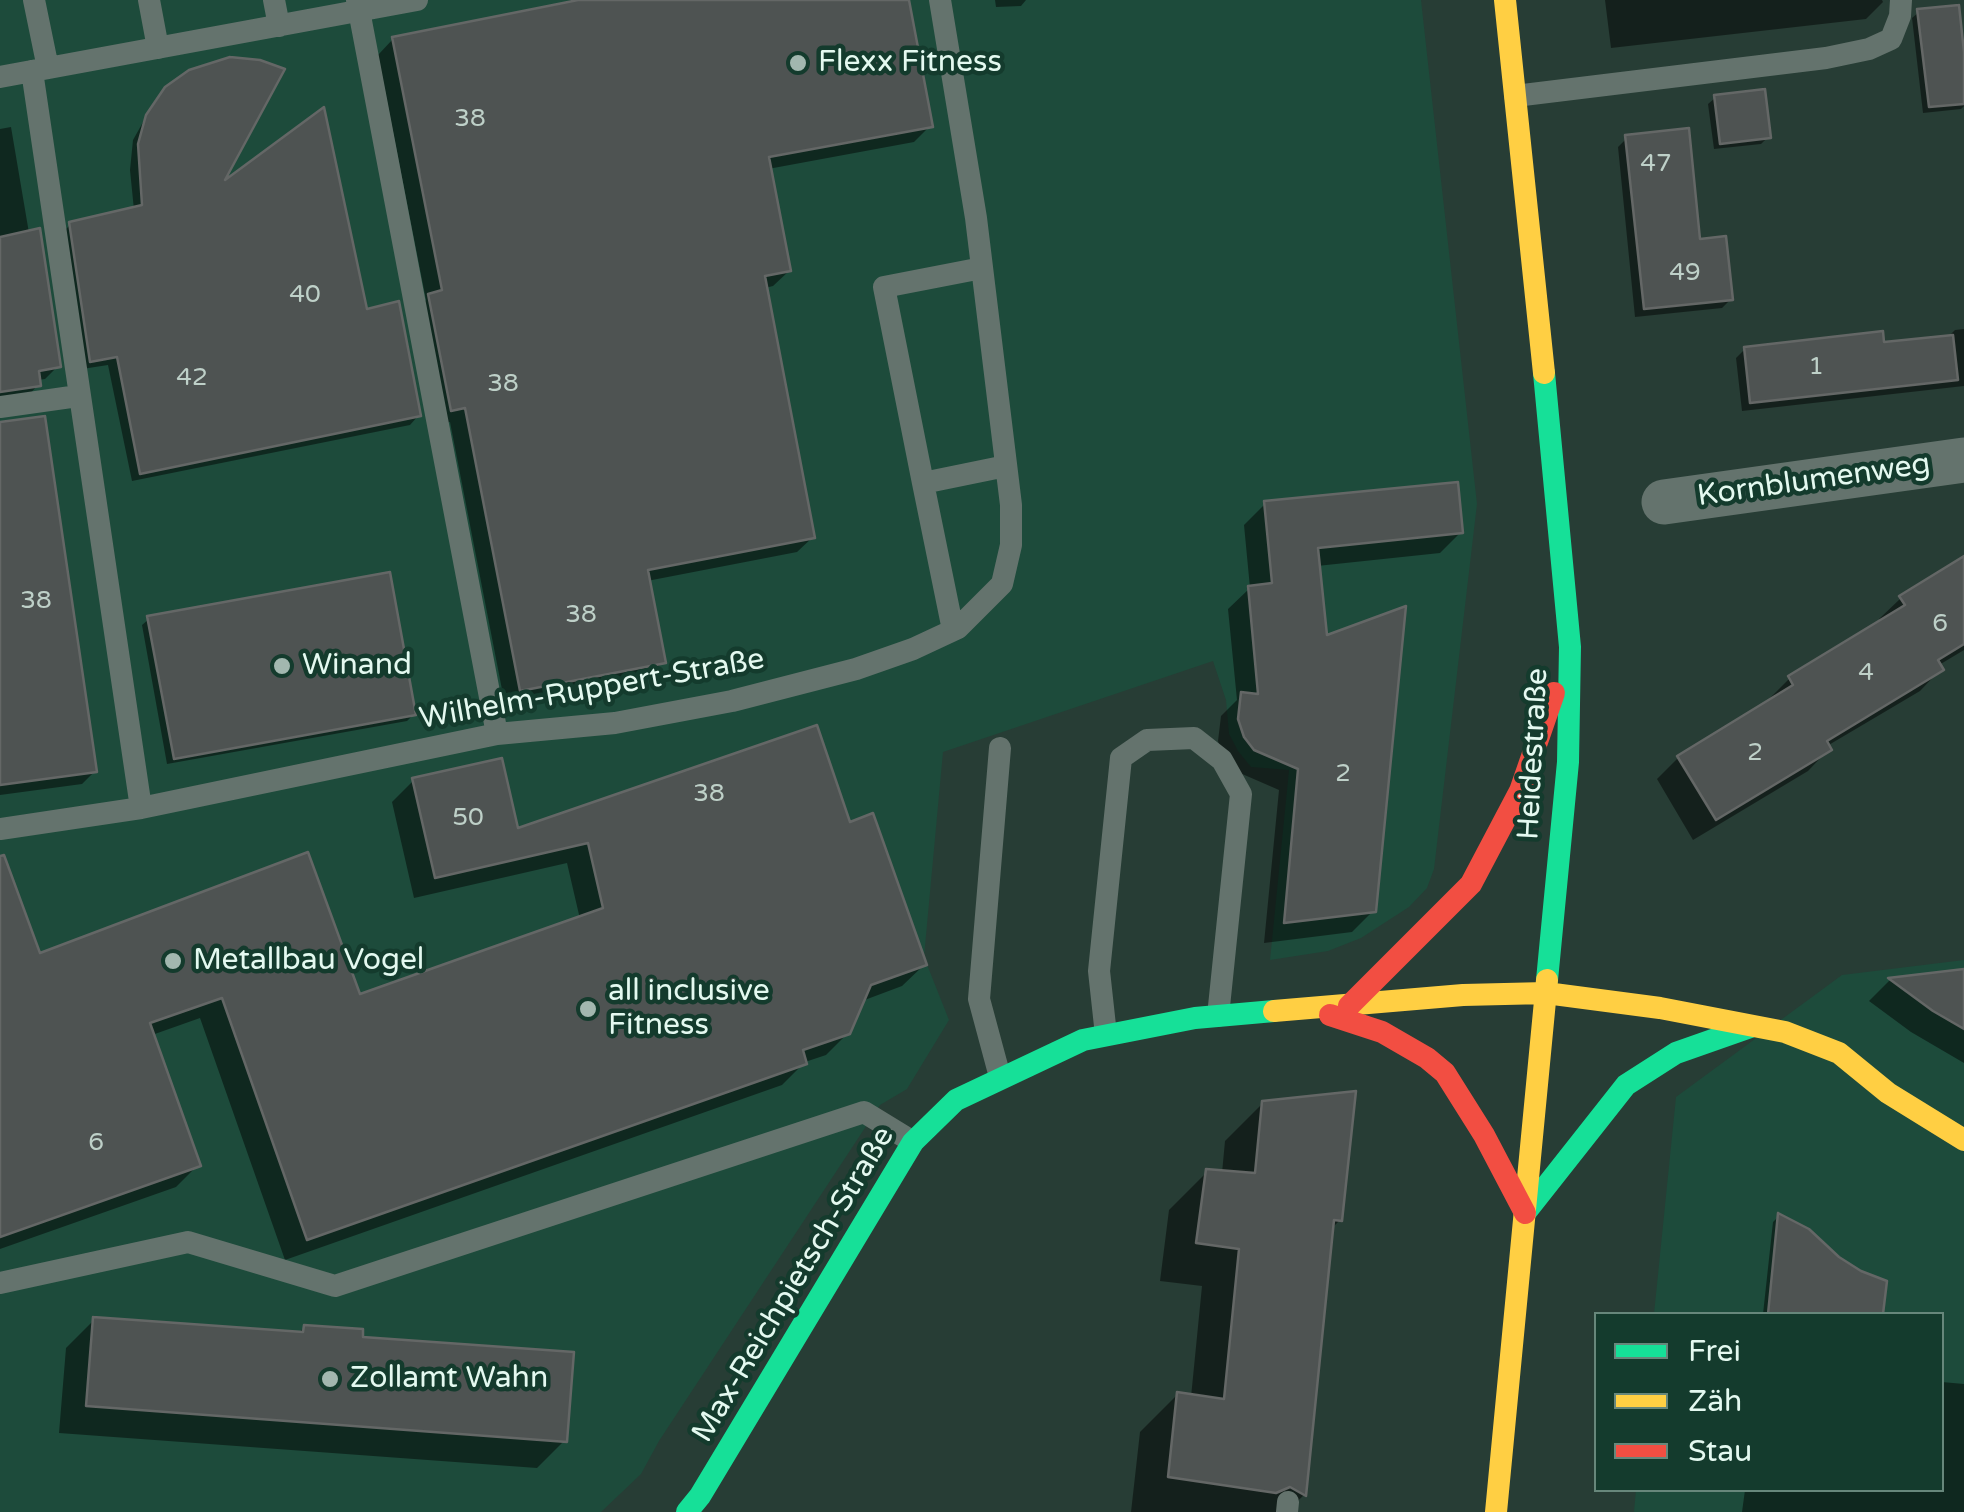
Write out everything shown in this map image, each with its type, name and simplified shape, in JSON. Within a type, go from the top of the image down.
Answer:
[{"type":"main road","name":"Heidestraße","points":[[1496,1512],[1568,762],[1570,647],[1505,0]]},
{"type":"main road","points":[[1349,1006],[1472,884],[1520,791],[1570,647]]},
{"type":"main road","name":"Max-Reichpietsch-Straße","points":[[700,1504],[913,1142],[956,1100],[1083,1040],[1195,1018],[1546,993],[1660,1008],[1785,1032],[1838,1053],[1888,1092],[1964,1140]]},
{"type":"main road","points":[[1312,1010],[1382,1032],[1445,1073],[1525,1213],[1626,1085],[1676,1053],[1752,1026]]},
{"type":"street","name":"Kornblumenweg","points":[[1664,502],[1964,460]]},
{"type":"lane","points":[[34,0],[78,396],[140,808]]},
{"type":"lane","points":[[149,0],[158,48]]},
{"type":"lane","points":[[274,0],[279,26]]},
{"type":"lane","points":[[0,77],[279,26],[358,6],[417,0]]},
{"type":"lane","name":"Wilhelm-Ruppert-Straße","points":[[0,829],[140,808],[497,734],[615,723],[732,701],[856,669],[953,630],[1002,584],[1011,545],[1006,466],[982,268],[940,0]]},
{"type":"lane","points":[[1515,96],[1826,58],[1869,49],[1890,39],[1900,16],[1901,0]]},
{"type":"lane","points":[[358,6],[497,734]]},
{"type":"lane","points":[[953,630],[884,287],[982,268]]},
{"type":"lane","points":[[0,407],[78,396]]},
{"type":"lane","points":[[923,483],[1006,466]]},
{"type":"lane","points":[[1106,1035],[1099,971],[1121,758],[1148,740],[1194,738],[1222,760],[1241,794],[1218,1016]]},
{"type":"lane","points":[[1000,748],[979,999],[1000,1077]]},
{"type":"lane","points":[[0,1284],[188,1242],[335,1286],[864,1112],[913,1142]]},
{"type":"shaded area","points":[[0,0],[1421,0],[1477,504],[1434,869],[1427,888],[1409,907],[1361,938],[1328,951],[1270,960],[1289,770],[1251,767],[1238,751],[1229,734],[1226,700],[1213,661],[943,752],[924,957],[949,1020],[907,1089],[880,1105],[641,1474],[601,1512],[0,1512]]},
{"type":"shaded area","points":[[1964,960],[1964,1512],[1634,1512],[1636,1492],[1944,1492],[1944,1312],[1654,1312],[1676,1097],[1842,975]]},
{"type":"building","points":[[578,0],[909,0],[933,127],[769,157],[791,271],[765,276],[815,538],[648,570],[666,663],[520,691],[465,408],[451,411],[428,294],[442,290],[392,37]]},
{"type":"building","points":[[1959,5],[1964,104],[1929,107],[1917,9]]},
{"type":"building","points":[[230,57],[260,60],[285,69],[225,180],[324,107],[367,309],[399,301],[421,416],[140,474],[117,357],[90,362],[69,222],[142,205],[138,144],[146,115],[165,87],[189,70]]},
{"type":"building","points":[[1765,89],[1771,138],[1720,144],[1714,95]]},
{"type":"building","points":[[1689,128],[1700,239],[1726,236],[1733,300],[1644,309],[1625,135]]},
{"type":"building","points":[[40,228],[61,367],[39,371],[41,386],[0,392],[0,237]]},
{"type":"building","points":[[1883,331],[1884,342],[1953,335],[1958,380],[1750,403],[1744,347]]},
{"type":"building","points":[[45,416],[97,772],[0,785],[0,422]]},
{"type":"building","points":[[1458,482],[1463,533],[1318,548],[1327,635],[1406,606],[1376,912],[1284,923],[1298,769],[1254,750],[1238,719],[1241,692],[1258,694],[1248,586],[1272,583],[1264,501]]},
{"type":"building","points":[[1964,556],[1964,644],[1938,660],[1944,670],[1827,741],[1832,750],[1716,820],[1677,756],[1793,685],[1788,676],[1905,605],[1899,596]]},
{"type":"building","name":"Winand","points":[[390,572],[416,715],[174,759],[147,616]]},
{"type":"building","points":[[817,725],[850,822],[873,813],[927,965],[871,985],[850,1034],[803,1050],[807,1064],[307,1240],[222,998],[150,1023],[201,1166],[0,1237],[0,856],[4,855],[40,953],[308,852],[360,994],[603,908],[588,843],[435,878],[412,778],[502,758],[518,828]]},
{"type":"building","points":[[1964,969],[1964,1029],[1888,978]]},
{"type":"building","points":[[1356,1091],[1342,1221],[1334,1220],[1306,1496],[1290,1487],[1276,1493],[1168,1477],[1177,1392],[1224,1399],[1239,1249],[1196,1243],[1206,1169],[1255,1173],[1262,1101]]},
{"type":"building","points":[[1778,1213],[1809,1229],[1861,1271],[1887,1281],[1883,1312],[1768,1312]]},
{"type":"building","name":"Zollamt Wahn","points":[[93,1317],[303,1332],[304,1325],[363,1329],[363,1337],[574,1352],[567,1442],[86,1406]]},
{"type":"traffic: fast","points":[[1544,373],[1570,647],[1568,762],[1547,980]]},
{"type":"traffic: fast","points":[[687,1512],[913,1142],[956,1100],[1083,1040],[1195,1018],[1274,1011]]},
{"type":"traffic: fast","points":[[1525,1213],[1626,1085],[1676,1053],[1750,1027]]},
{"type":"traffic: slow","points":[[1505,0],[1544,373]]},
{"type":"traffic: slow","points":[[1496,1512],[1547,980]]},
{"type":"traffic: slow","points":[[1274,1011],[1463,995],[1546,993],[1660,1008],[1785,1032],[1839,1053],[1888,1093],[1964,1140]]},
{"type":"traffic: jam","points":[[1349,1006],[1471,884],[1520,791],[1554,693]]},
{"type":"traffic: jam","points":[[1330,1015],[1382,1032],[1445,1073],[1484,1135],[1525,1213]]},
{"type":"place","name":"Flexx Fitness","points":[[798,63]]},
{"type":"place","name":"Winand","points":[[282,666]]},
{"type":"place","name":"Metallbau Vogel","points":[[173,961]]},
{"type":"place","name":"all inclusive Fitness","points":[[588,1009]]},
{"type":"place","name":"Zollamt Wahn","points":[[330,1379]]}]
